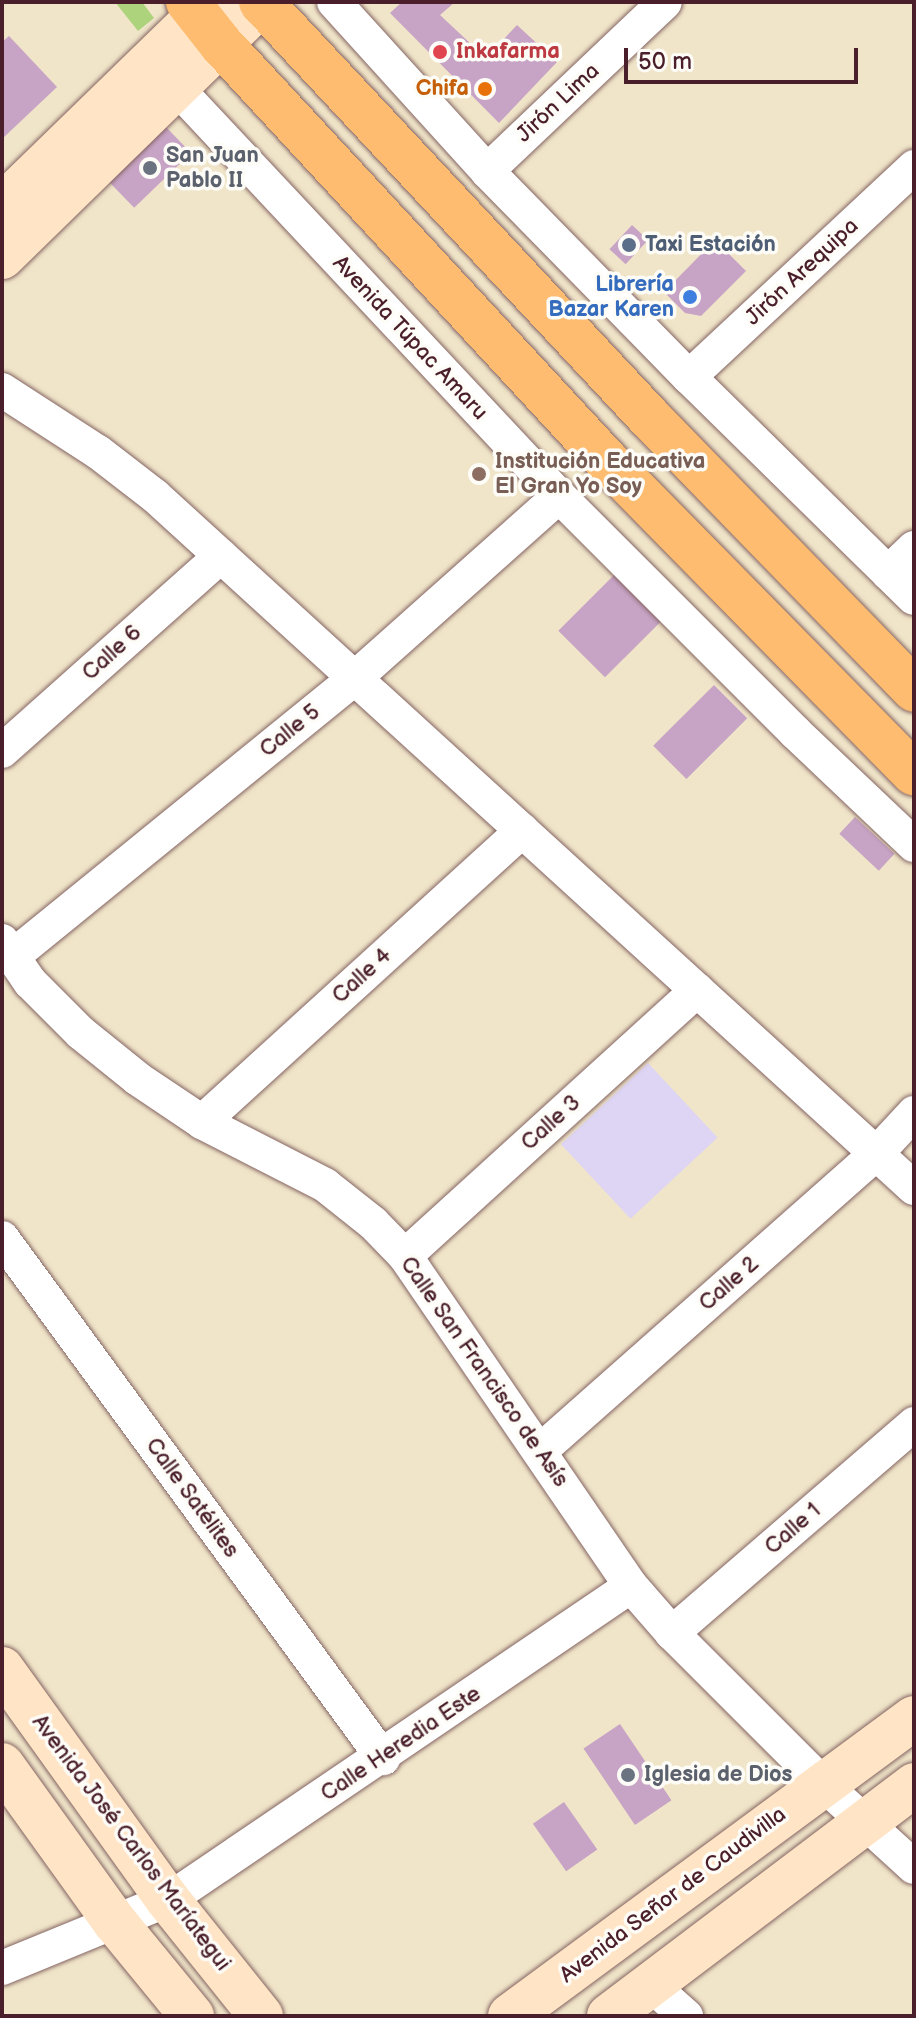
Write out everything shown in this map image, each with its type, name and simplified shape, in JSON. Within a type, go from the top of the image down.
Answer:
[{"type":"highway","points":[[262,2],[648,416],[914,690]]},
{"type":"highway","points":[[205,16],[605,459],[914,773]]},
{"type":"highway","points":[[605,459],[648,416]]},
{"type":"street","points":[[2,257],[163,74],[205,16],[262,2]]},
{"type":"street","points":[[334,2],[487,171],[689,377],[914,598]]},
{"type":"street","name":"Jirón Lima","points":[[487,171],[665,2]]},
{"type":"street","points":[[2,206],[163,74]]},
{"type":"street","name":"Avenida Túpac Amaru","points":[[163,74],[559,496],[796,733],[914,845]]},
{"type":"street","name":"Jirón Arequipa","points":[[689,377],[914,167]]},
{"type":"street","points":[[2,390],[109,461],[155,496],[914,1188]]},
{"type":"street","name":"Calle 5","points":[[7,949],[355,678],[559,496]]},
{"type":"street","points":[[888,573],[914,548]]},
{"type":"street","name":"Calle 6","points":[[2,751],[221,556]]},
{"type":"street","name":"Calle 4","points":[[202,1122],[522,831]]},
{"type":"street","name":"Calle San Francisco de Asís","points":[[7,949],[30,982],[81,1033],[138,1079],[202,1122],[325,1185],[373,1223],[405,1256],[631,1586],[672,1633],[823,1784],[914,1867]]},
{"type":"street","name":"Calle 3","points":[[405,1256],[697,990]]},
{"type":"street","name":"Calle 2","points":[[540,1451],[876,1154],[914,1113]]},
{"type":"street","name":"Calle Satélites","points":[[2,1238],[383,1758]]},
{"type":"street","name":"Calle 1","points":[[672,1633],[914,1424]]},
{"type":"street","name":"Calle Heredia Este","points":[[2,1968],[168,1900],[383,1758],[631,1586]]},
{"type":"street","name":"Avenida José Carlos Maríategui","points":[[2,1669],[168,1900],[261,2016]]},
{"type":"street","name":"Avenida Señor de Caudivilla","points":[[510,2016],[914,1718]]},
{"type":"street","points":[[2,1765],[115,1922],[192,2016]]},
{"type":"street","points":[[609,2016],[914,1785]]},
{"type":"street","points":[[651,1985],[686,2016]]},
{"type":"shaded area","points":[[648,1063],[718,1138],[631,1219],[561,1144]]},
{"type":"green space","points":[[115,2],[142,2],[154,18],[138,31]]},
{"type":"building","points":[[402,2],[455,2],[440,15],[486,58],[517,25],[557,62],[499,123],[390,13]]},
{"type":"building","points":[[9,36],[57,87],[2,139],[2,42]]},
{"type":"building","name":"San Juan Pablo II","points":[[166,127],[191,153],[134,208],[109,182]]},
{"type":"building","name":"Taxi Estación","points":[[632,225],[648,240],[626,264],[609,249]]},
{"type":"building","points":[[715,240],[746,271],[701,316],[685,313],[664,292]]},
{"type":"building","points":[[617,572],[664,619],[605,677],[558,631]]},
{"type":"building","points":[[714,685],[747,718],[686,779],[653,746]]},
{"type":"building","points":[[855,817],[894,854],[879,871],[839,834]]},
{"type":"building","name":"Iglesia de Dios","points":[[620,1724],[671,1800],[635,1825],[584,1749]]},
{"type":"building","points":[[564,1802],[597,1850],[566,1871],[533,1824]]},
{"type":"place","name":"Inkafarma","points":[[440,52]]},
{"type":"place","name":"Chifa","points":[[485,89]]},
{"type":"place","name":"San Juan Pablo II","points":[[150,168]]},
{"type":"place","name":"Taxi Estación","points":[[629,245]]},
{"type":"place","name":"Librería Bazar Karen","points":[[690,297]]},
{"type":"place","name":"Institución Educativa El Gran Yo Soy","points":[[479,474]]},
{"type":"place","name":"Iglesia de Dios","points":[[628,1775]]}]
